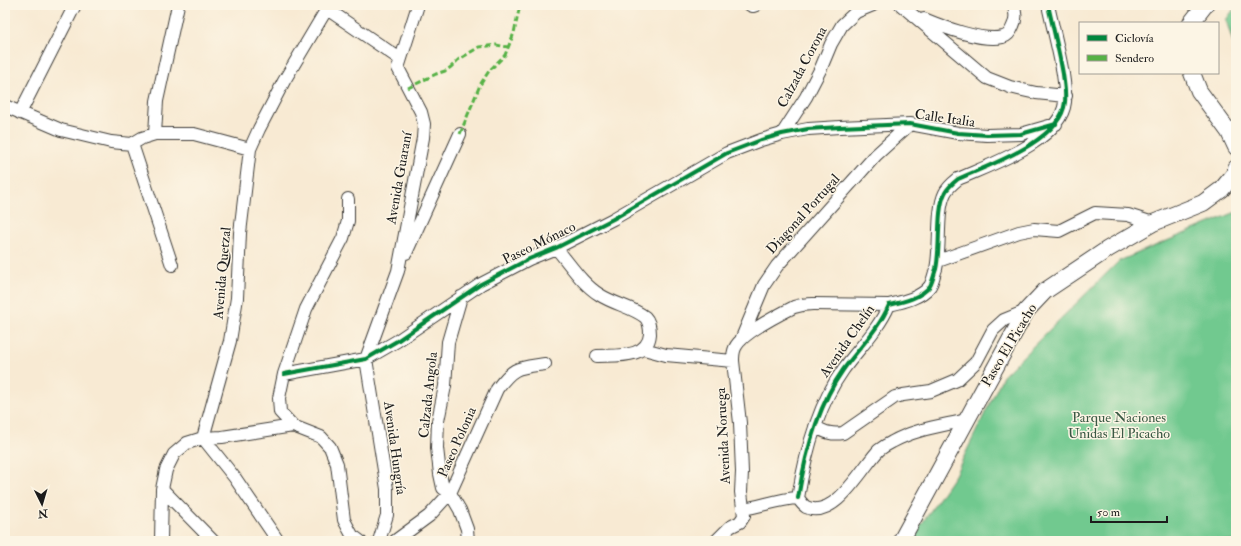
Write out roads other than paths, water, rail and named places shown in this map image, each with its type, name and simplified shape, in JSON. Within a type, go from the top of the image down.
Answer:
[{"type":"street","points":[[20,113],[75,5]]},
{"type":"street","points":[[155,134],[157,101],[178,5]]},
{"type":"street","name":"Avenida Guaraní","points":[[366,359],[398,271],[421,150],[424,124],[421,112],[398,68],[418,5]]},
{"type":"street","points":[[750,5],[756,5]]},
{"type":"street","name":"Calzada Corona","points":[[782,134],[806,97],[831,44],[842,25],[856,12],[873,5]]},
{"type":"street","points":[[901,5],[987,78],[1010,87],[1036,93],[1066,96]]},
{"type":"street","points":[[912,14],[958,31],[993,38],[1005,37],[1011,32],[1016,21],[1015,9],[1013,5]]},
{"type":"street","name":"Avenida Chelín","points":[[798,498],[801,480],[815,426],[826,399],[842,371],[884,317],[889,305],[908,301],[929,286],[934,277],[938,261],[941,204],[945,193],[950,186],[958,180],[1031,145],[1056,124],[1061,116],[1065,106],[1066,96],[1048,5]]},
{"type":"street","points":[[1193,22],[1205,5]]},
{"type":"street","points":[[327,7],[400,59]]},
{"type":"street","name":"Avenida Quetzal","points":[[203,438],[230,339],[237,298],[240,233],[250,149],[284,81],[327,7]]},
{"type":"street","points":[[1192,74],[1199,91],[1229,132],[1236,147]]},
{"type":"street","points":[[5,106],[61,130],[111,142],[132,144],[142,138],[155,134],[194,134],[250,149]]},
{"type":"street","name":"Calle Italia","points":[[782,134],[808,129],[910,124],[958,133],[987,135],[1021,134],[1056,124]]},
{"type":"street","name":"Diagonal Portugal","points":[[741,340],[764,286],[776,266],[871,160],[910,124]]},
{"type":"street","points":[[398,271],[460,134]]},
{"type":"street","name":"Paseo Mónaco","points":[[284,374],[366,359],[397,341],[481,284],[529,259],[556,248],[613,219],[727,153],[782,134]]},
{"type":"street","points":[[132,144],[172,265]]},
{"type":"street","name":"Paseo El Picacho","points":[[901,541],[1026,311],[1045,291],[1108,249],[1153,224],[1203,203],[1222,190],[1236,172],[1236,168]]},
{"type":"street","points":[[348,199],[348,221],[343,238],[306,309],[284,374],[279,398],[280,412],[293,426],[321,437],[330,447],[337,464],[344,520],[352,535],[360,541]]},
{"type":"street","points":[[938,261],[1019,232],[1034,229],[1059,231],[1095,213],[1128,215],[1153,224]]},
{"type":"street","points":[[556,248],[586,284],[601,295],[646,318],[650,328],[650,341],[644,349],[636,353],[597,356]]},
{"type":"street","name":"Calzada Angola","points":[[461,298],[448,342],[445,386],[438,421],[437,448],[443,488],[450,494],[460,510],[467,529],[468,541]]},
{"type":"street","points":[[644,349],[666,355],[733,361],[735,348],[741,340],[767,321],[794,307],[803,305],[889,305]]},
{"type":"street","points":[[815,426],[829,433],[843,433],[895,398],[903,395],[932,391],[957,380],[976,362],[994,330],[1004,320],[1026,311]]},
{"type":"street","name":"Avenida Hungría","points":[[366,359],[387,489],[387,515],[379,541]]},
{"type":"street","name":"Avenida Noruega","points":[[733,361],[740,423],[742,472],[741,492],[743,509]]},
{"type":"street","name":"Paseo Polonia","points":[[395,541],[429,516],[450,494],[497,389],[507,376],[515,369],[545,364]]},
{"type":"street","points":[[716,541],[730,527],[740,522],[744,516],[743,509],[761,506],[783,499],[798,498],[806,507],[818,509],[829,506],[843,494],[880,450],[893,441],[920,430],[966,420]]},
{"type":"street","points":[[161,541],[162,489],[166,470],[174,454],[187,443],[203,438],[222,437],[293,426]]},
{"type":"street","points":[[203,438],[235,478],[278,541]]},
{"type":"street","points":[[162,489],[213,541]]},
{"type":"park label","name":"Parque Naciones Unidas El Picacho","points":[[1119,426]]}]
